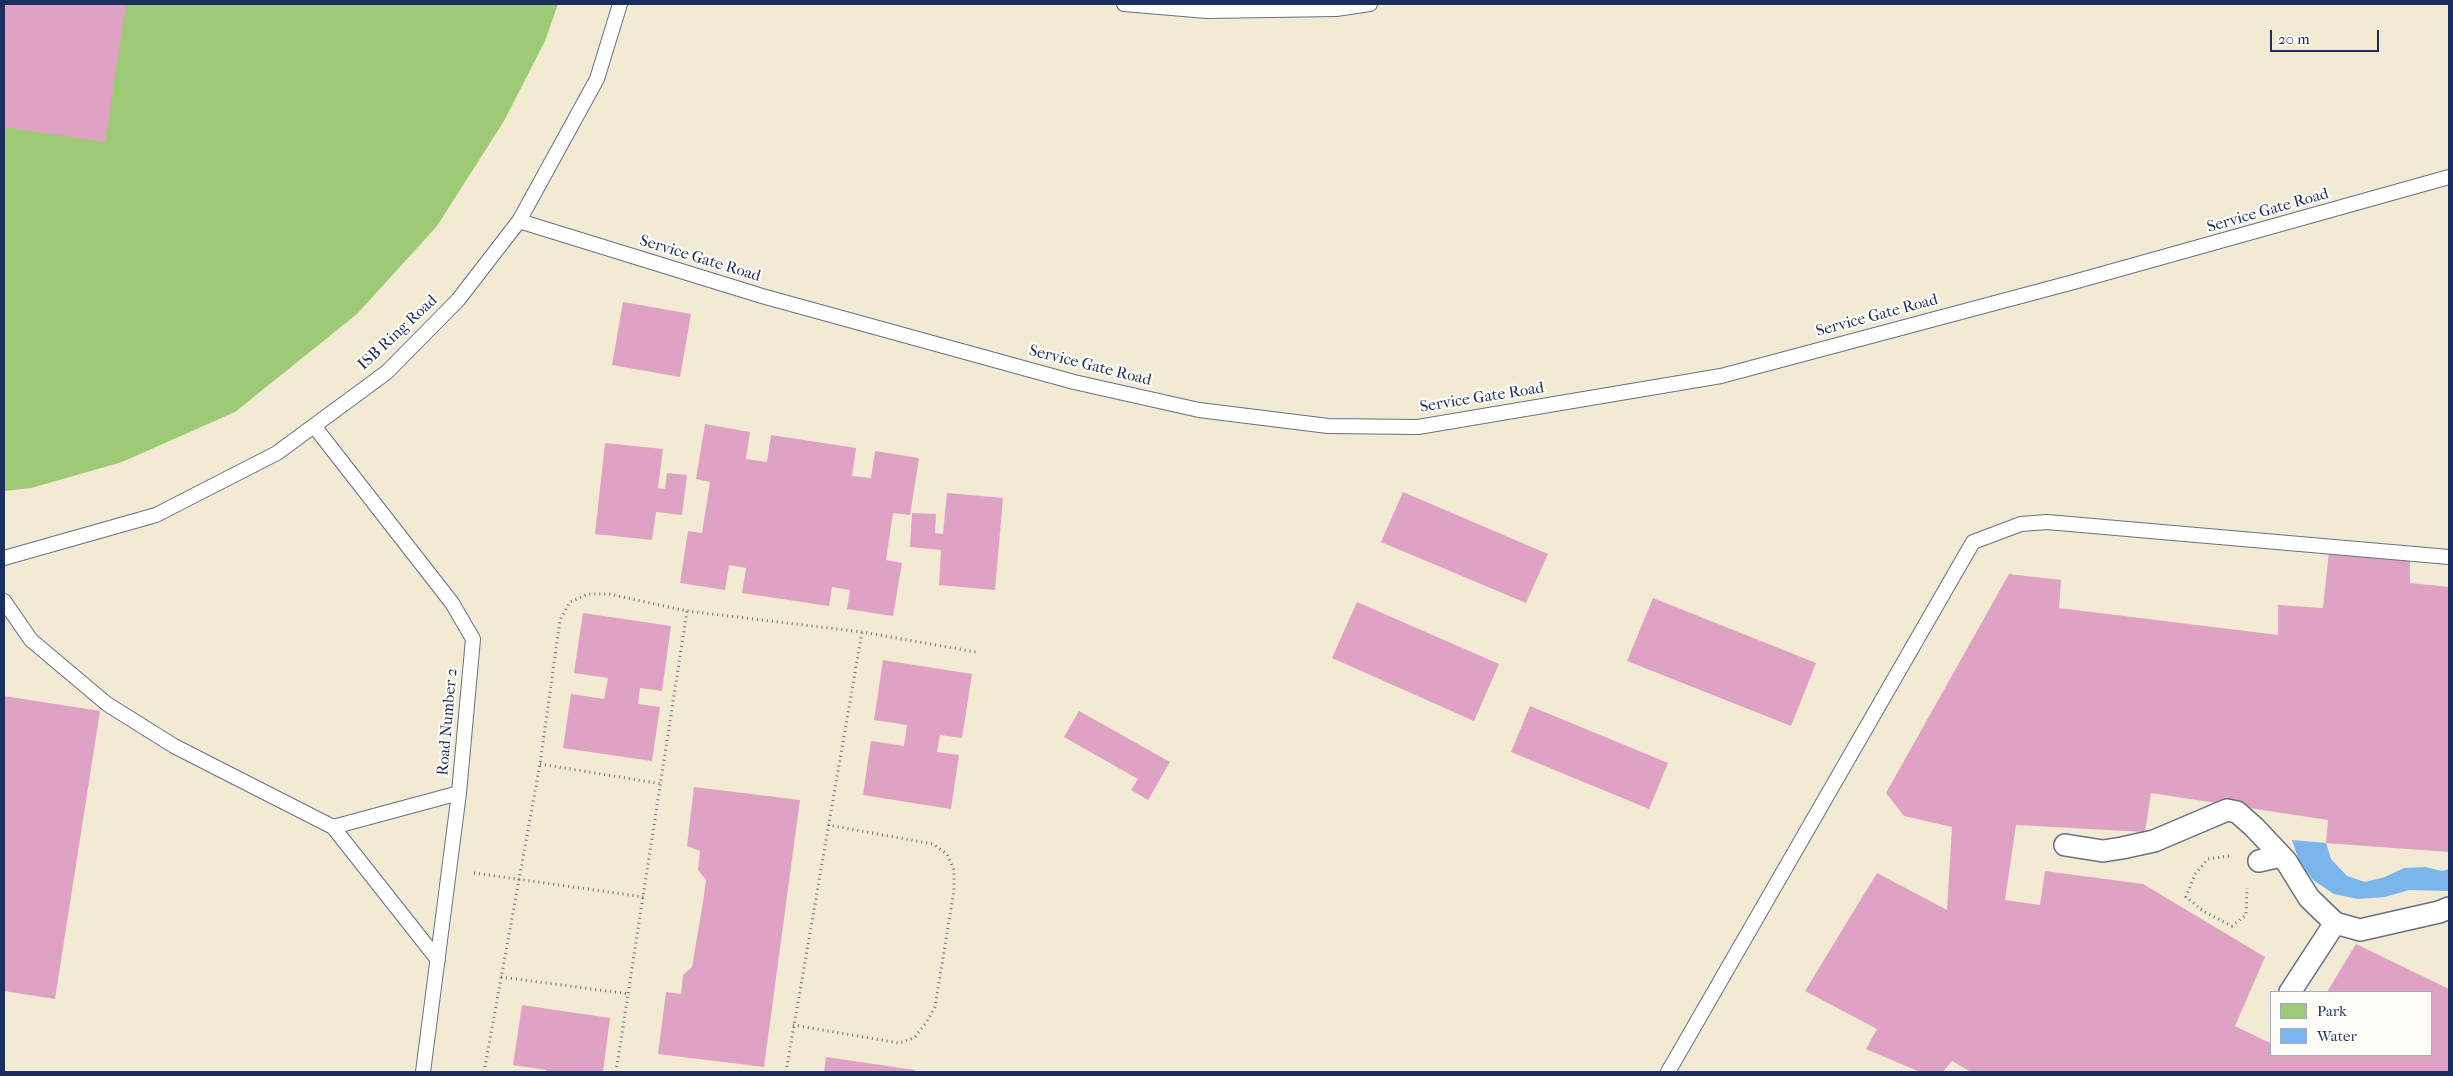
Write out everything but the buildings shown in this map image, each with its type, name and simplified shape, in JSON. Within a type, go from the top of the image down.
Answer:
[{"type":"street","points":[[2065,845],[2103,851],[2122,848],[2154,841],[2227,810],[2237,812],[2281,856],[2309,898],[2335,924],[2360,930],[2449,908]]},
{"type":"street","points":[[2259,861],[2281,856]]},
{"type":"street","points":[[2291,991],[2335,924]]},
{"type":"lane","name":"ISB Ring Road","points":[[4,558],[156,515],[277,453],[387,372],[458,300],[519,221],[596,80],[620,4]]},
{"type":"lane","points":[[1124,4],[1208,10],[1336,9],[1370,4]]},
{"type":"lane","name":"Service Gate Road","points":[[519,221],[762,296],[1074,382],[1199,410],[1328,426],[1418,427],[1721,376],[2070,283],[2449,177]]},
{"type":"lane","name":"Road Number 2","points":[[314,426],[452,603],[473,639],[460,793],[423,1072]]},
{"type":"lane","points":[[1668,1072],[1974,542],[2021,524],[2047,522],[2449,557]]},
{"type":"lane","points":[[4,601],[31,640],[107,704],[174,746],[333,827],[438,960]]},
{"type":"lane","points":[[333,827],[460,793]]},
{"type":"path","points":[[484,1072],[540,764],[560,620],[570,602],[588,594],[609,594],[686,611],[862,632],[976,652]]},
{"type":"path","points":[[616,1072],[630,994],[662,784],[686,611]]},
{"type":"path","points":[[786,1072],[862,632]]},
{"type":"path","points":[[540,764],[662,784]]},
{"type":"path","points":[[793,1025],[898,1043],[914,1038],[926,1023],[934,1007],[954,890],[954,870],[947,854],[933,844],[828,826]]},
{"type":"path","points":[[2247,882],[2246,915],[2232,926],[2203,911],[2186,898],[2195,874],[2208,859],[2220,856],[2238,856],[2259,861]]},
{"type":"path","points":[[450,870],[644,898]]},
{"type":"path","points":[[501,977],[630,994]]},
{"type":"green space","points":[[4,4],[558,4],[545,41],[504,121],[437,226],[357,314],[235,412],[122,462],[31,488],[4,491]]},
{"type":"water","points":[[2292,840],[2326,843],[2331,859],[2347,876],[2365,882],[2385,877],[2404,868],[2425,867],[2442,871],[2449,869],[2449,891],[2409,890],[2385,897],[2358,899],[2334,894],[2313,880],[2299,861]]}]
